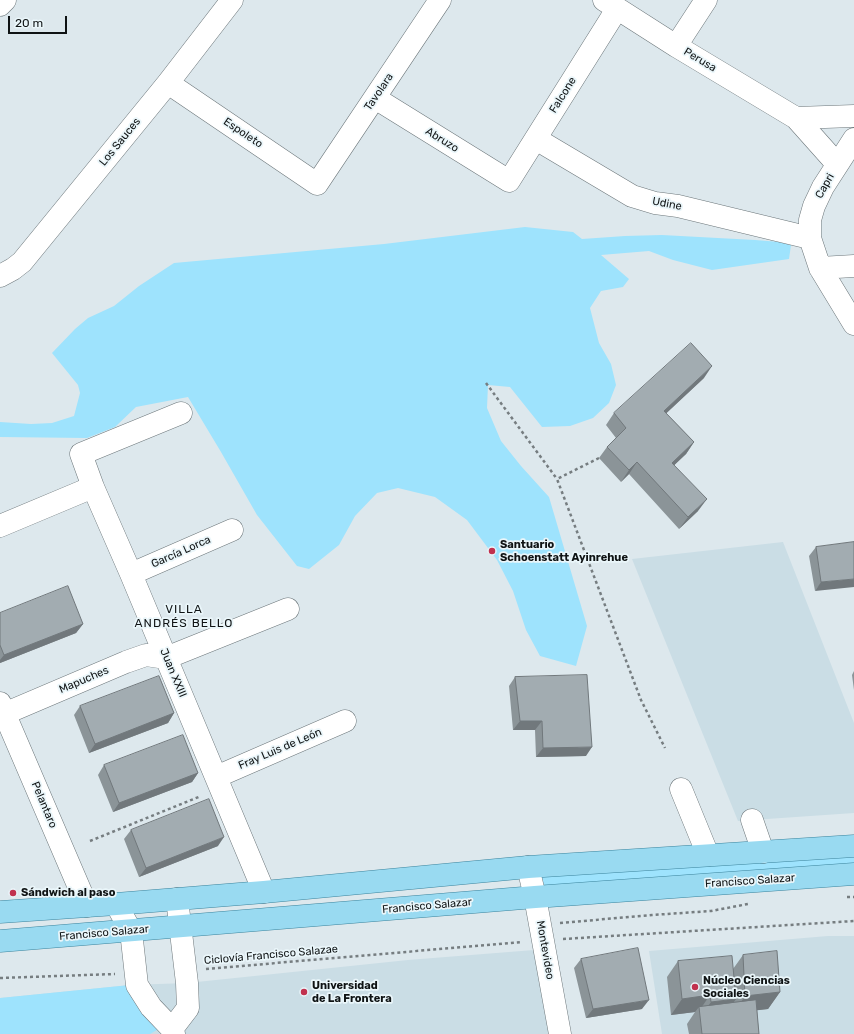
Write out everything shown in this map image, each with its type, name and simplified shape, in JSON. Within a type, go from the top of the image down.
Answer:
[{"type":"main road","points":[[0,912],[264,892],[528,867],[854,846]]},
{"type":"main road","name":"Francisco Salazar","points":[[0,941],[854,874]]},
{"type":"street","points":[[0,5],[5,0]]},
{"type":"street","name":"Los Sauces","points":[[0,276],[22,262],[168,83],[232,0]]},
{"type":"street","name":"Tavolara","points":[[317,184],[440,0]]},
{"type":"street","points":[[676,46],[706,0]]},
{"type":"street","name":"Perusa","points":[[611,4],[676,46],[796,118],[837,164]]},
{"type":"street","name":"Falcone","points":[[509,181],[536,139],[611,4]]},
{"type":"street","name":"Espoleto","points":[[168,83],[317,184]]},
{"type":"street","name":"Abruzo","points":[[375,98],[509,181]]},
{"type":"street","points":[[796,118],[854,116]]},
{"type":"street","name":"Udine","points":[[536,139],[632,196],[654,203],[678,206],[810,238]]},
{"type":"street","name":"Capri","points":[[810,238],[810,220],[814,206],[823,187],[854,139]]},
{"type":"street","points":[[810,238],[820,268],[854,324]]},
{"type":"street","points":[[820,268],[854,266]]},
{"type":"street","name":"Juan XXIII","points":[[181,413],[81,454],[93,487],[264,892]]},
{"type":"street","points":[[0,526],[93,487]]},
{"type":"street","name":"García Lorca","points":[[131,574],[232,530]]},
{"type":"street","points":[[166,658],[288,609]]},
{"type":"street","name":"Mapuches","points":[[2,708],[146,655],[166,658]]},
{"type":"street","name":"Pelantaro","points":[[2,708],[30,758],[87,906]]},
{"type":"street","name":"Fray Luis de León","points":[[216,777],[345,721]]},
{"type":"street","points":[[681,790],[708,856]]},
{"type":"street","points":[[752,820],[763,852]]},
{"type":"street","name":"Montevideo","points":[[528,867],[542,932],[560,1034]]},
{"type":"street","points":[[116,904],[131,930],[137,985],[152,1007],[173,1031],[188,1008],[187,983],[177,899]]},
{"type":"path","points":[[486,383],[557,479],[641,700],[665,748]]},
{"type":"path","points":[[557,479],[599,458]]},
{"type":"path","points":[[90,841],[202,795]]},
{"type":"path","points":[[846,897],[854,897]]},
{"type":"path","points":[[542,932],[652,914],[711,911],[749,904]]},
{"type":"path","points":[[542,932],[854,921]]},
{"type":"path","name":"Ciclovía Francisco Salazae","points":[[185,970],[542,932]]},
{"type":"path","points":[[0,978],[135,973]]},
{"type":"shaded area","points":[[525,227],[573,232],[582,239],[662,235],[755,240],[780,242],[791,245],[789,259],[712,270],[673,260],[649,251],[601,255],[629,279],[623,287],[601,291],[590,308],[599,343],[611,364],[616,385],[609,403],[593,418],[570,426],[542,427],[510,387],[488,385],[487,408],[501,441],[549,497],[587,626],[576,666],[540,656],[526,630],[513,591],[497,560],[467,520],[435,497],[398,488],[377,493],[355,516],[339,545],[309,569],[297,566],[257,515],[188,397],[136,407],[115,427],[87,438],[0,437],[0,422],[31,424],[52,423],[74,416],[80,393],[78,385],[52,353],[88,318],[114,306],[139,286],[174,263],[384,244]]},
{"type":"shaded area","points":[[783,542],[854,723],[854,813],[738,821],[632,559]]},
{"type":"shaded area","points":[[854,857],[854,864],[544,887],[541,876]]},
{"type":"shaded area","points":[[828,936],[854,936],[854,1034],[662,1034],[649,951]]},
{"type":"shaded area","name":"Universidad de La Frontera","points":[[534,950],[551,1034],[0,1034],[0,998],[130,985],[187,983],[408,960]]},
{"type":"shaded area","points":[[130,985],[162,1027],[150,1034],[0,1034],[0,998]]},
{"type":"building","points":[[691,343],[712,366],[664,411],[694,442],[672,463],[707,499],[688,517],[637,462],[629,470],[607,447],[626,428],[614,413]]},
{"type":"building","points":[[854,542],[854,579],[821,582],[816,547]]},
{"type":"building","points":[[68,586],[83,624],[4,655],[0,645],[0,613]]},
{"type":"building","points":[[587,675],[592,747],[543,748],[542,721],[520,721],[515,677]]},
{"type":"building","points":[[159,676],[174,713],[95,744],[80,706]]},
{"type":"building","points":[[183,735],[198,773],[119,803],[104,765]]},
{"type":"building","points":[[209,799],[224,837],[146,868],[131,830]]},
{"type":"building","points":[[638,948],[649,1000],[593,1009],[581,959]]},
{"type":"building","points":[[777,951],[780,992],[745,996],[743,955]]},
{"type":"building","points":[[732,956],[736,999],[711,1002],[710,995],[682,999],[678,961]]},
{"type":"building","points":[[756,1000],[759,1034],[702,1034],[699,1007]]},
{"type":"place","name":"Santuario Schoenstatt Ayinrehue","points":[[492,551]]},
{"type":"place","name":"Sándwich al paso","points":[[13,893]]},
{"type":"place","name":"Núcleo Ciencias Sociales","points":[[695,987]]},
{"type":"place","name":"Universidad de La Frontera","points":[[304,992]]},
{"type":"district","name":"VILLA ANDRÉS BELLO","points":[[184,617]]}]
